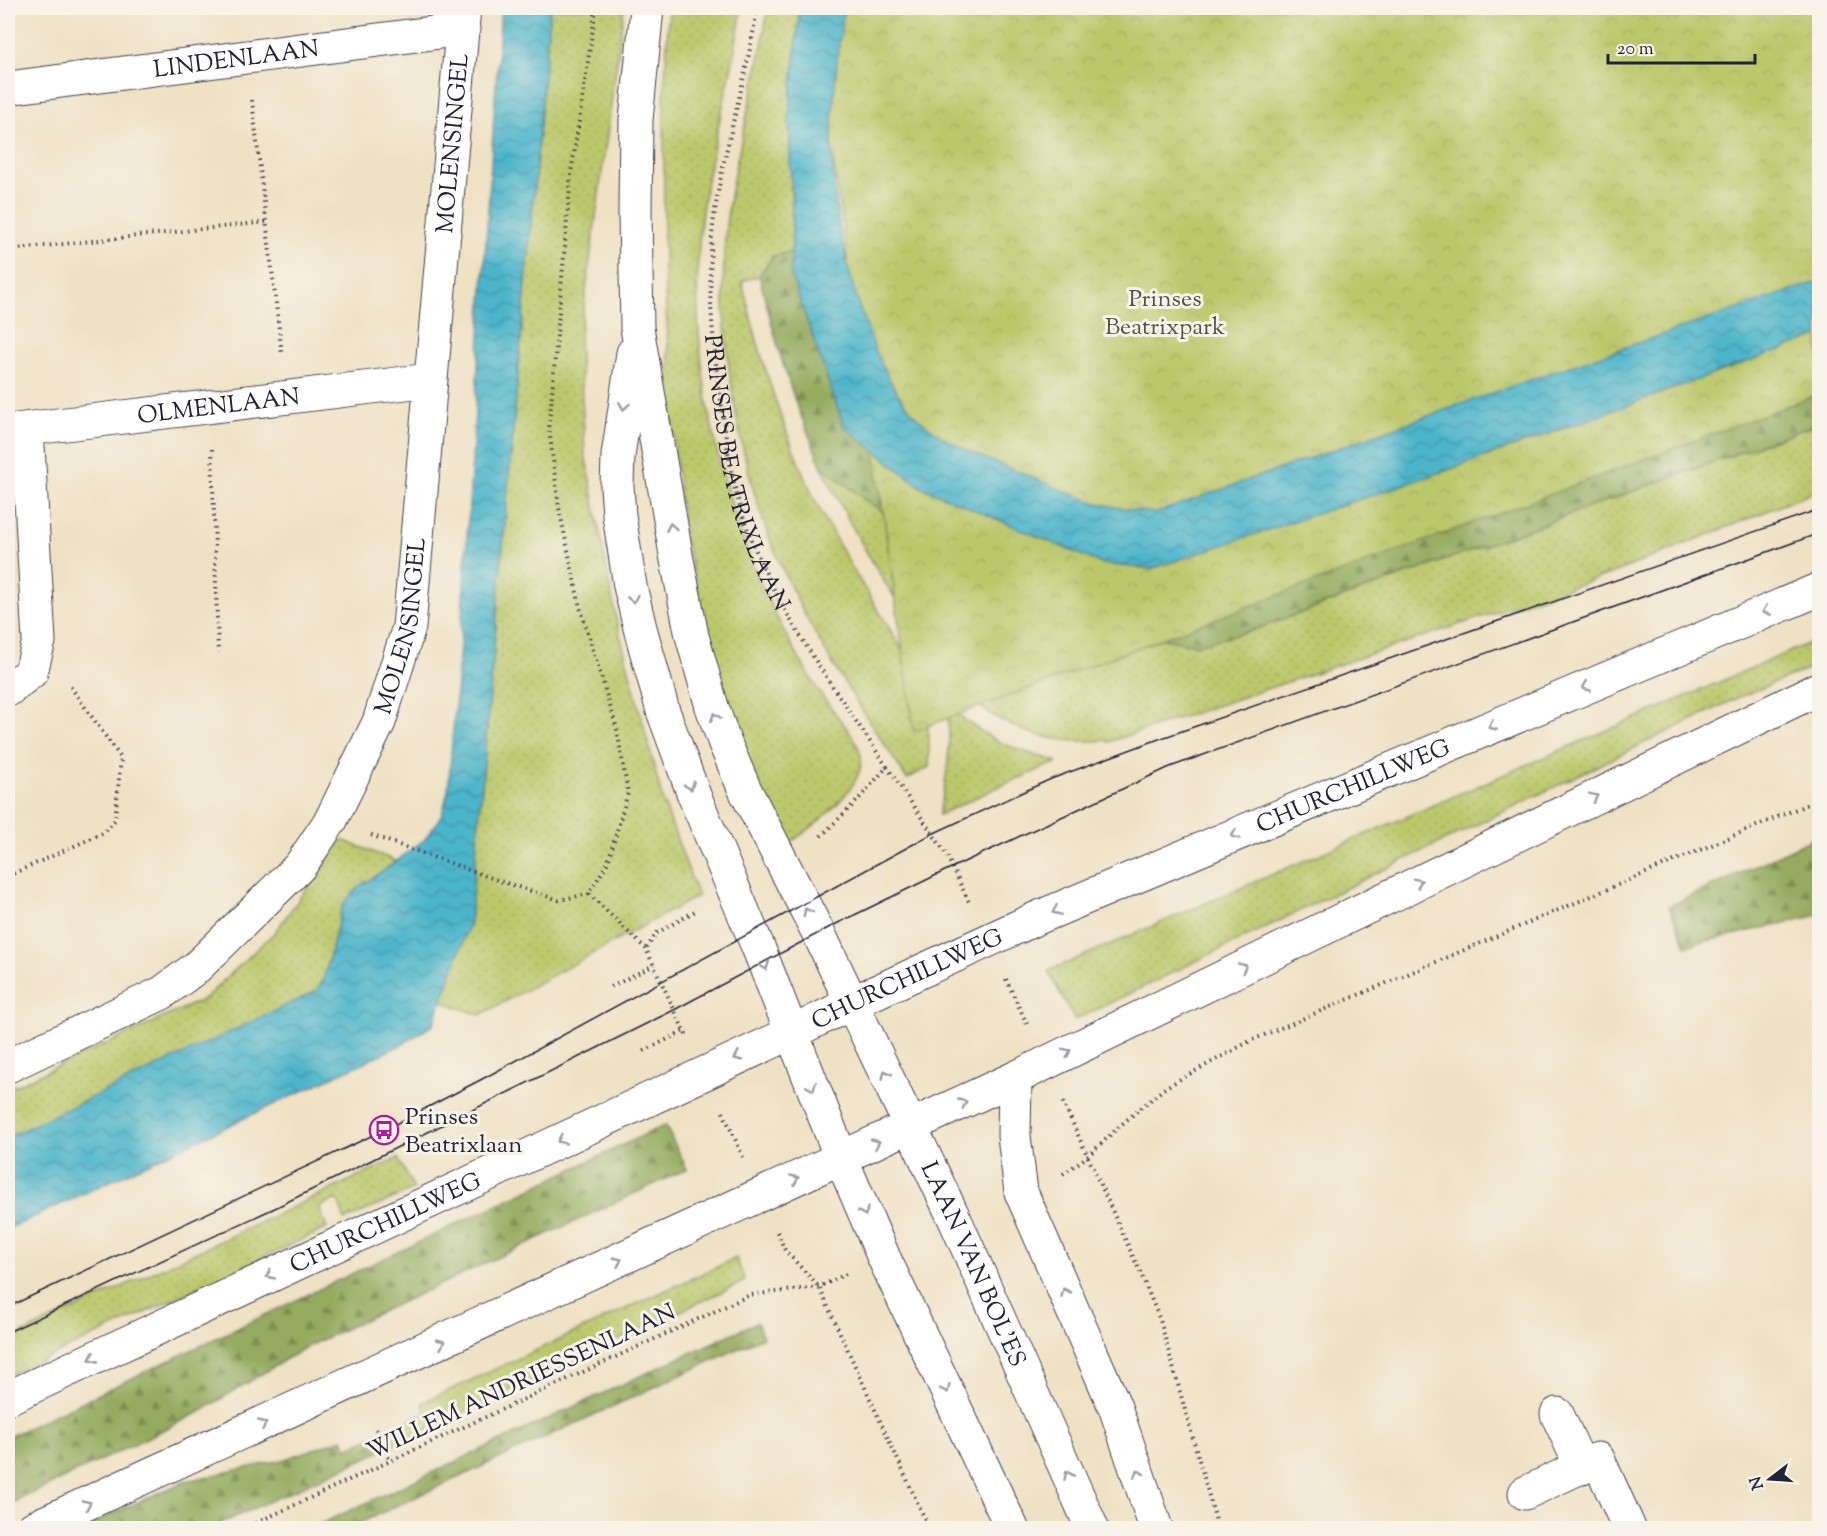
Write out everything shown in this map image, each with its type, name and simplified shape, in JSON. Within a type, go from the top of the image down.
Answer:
[{"type":"street","points":[[647,8],[636,120],[637,328],[692,636],[712,707],[734,764],[756,814],[852,1002]]},
{"type":"street","name":"LINDENLAAN","points":[[8,88],[247,57],[463,18]]},
{"type":"street","name":"MOLENSINGEL","points":[[8,1066],[162,993],[197,968],[300,866],[331,820],[379,722],[409,627],[463,18]]},
{"type":"street","points":[[637,328],[618,456],[617,486],[623,545],[640,628],[663,711],[694,795],[841,1158],[884,1258],[1012,1528]]},
{"type":"street","name":"OLMENLAAN","points":[[17,430],[430,380]]},
{"type":"street","points":[[8,690],[31,672],[39,641],[17,430]]},
{"type":"street","name":"CHURCHILLWEG","points":[[8,1398],[791,1033],[852,1002],[1046,915],[1820,589]]},
{"type":"street","points":[[33,1528],[912,1127],[1820,688]]},
{"type":"street","name":"LAAN VAN BOL'ES","points":[[852,1002],[980,1273],[1092,1528]]},
{"type":"street","points":[[1015,1078],[1014,1136],[1021,1192],[1115,1407],[1156,1528]]},
{"type":"street","points":[[1557,1414],[1581,1468]]},
{"type":"street","points":[[1525,1493],[1598,1459],[1629,1528]]},
{"type":"path","name":"PRINSES BEATRIXLAAN","points":[[757,8],[717,198],[711,256],[710,294],[715,358],[732,468],[748,531],[776,590],[813,654],[887,767],[834,825],[801,852],[782,863]]},
{"type":"path","points":[[247,57],[287,397]]},
{"type":"path","points":[[8,250],[267,222]]},
{"type":"path","points":[[211,406],[218,653]]},
{"type":"path","points":[[8,876],[103,833],[115,819],[121,758],[66,681],[36,650]]},
{"type":"path","points":[[1218,1528],[1160,1320],[1088,1156],[1166,1087],[1250,1041],[1820,799]]},
{"type":"path","points":[[376,837],[500,881]]},
{"type":"path","points":[[646,949],[657,933],[734,889]]},
{"type":"path","points":[[589,894],[646,949],[785,1250],[819,1287],[930,1528]]},
{"type":"path","points":[[611,987],[654,965]]},
{"type":"path","points":[[644,1051],[684,1031]]},
{"type":"path","name":"WILLEM ANDRIESSENLAAN","points":[[245,1528],[750,1295],[819,1287]]},
{"type":"path","points":[[376,1429],[390,1461]]},
{"type":"green space","points":[[550,8],[624,8],[579,342],[585,454],[617,623],[663,801],[698,896],[480,1015],[440,1001],[470,922]]},
{"type":"green space","points":[[669,8],[742,8],[732,67],[710,167],[699,236],[698,301],[704,383],[711,424],[732,505],[760,582],[801,661],[821,694],[854,739],[861,756],[860,768],[855,781],[845,795],[821,819],[784,846],[727,714],[683,531],[671,411],[664,267],[664,98]]},
{"type":"green space","points":[[768,8],[800,8],[789,117],[793,252],[773,256],[759,276],[742,281],[772,391],[802,472],[851,566],[898,643],[923,698],[927,719],[929,767],[907,779],[824,650],[795,596],[767,530],[742,445],[734,400],[724,311],[726,226],[734,172]]},
{"type":"green space","name":"Prinses Beatrixpark","points":[[812,8],[1819,8],[1819,394],[914,731]]},
{"type":"green space","points":[[793,252],[791,275],[847,429],[1819,369],[1819,423],[1254,630],[1197,645],[1152,637],[934,546],[865,500],[821,465],[781,358],[759,276],[773,256]]},
{"type":"green space","points":[[1820,423],[1819,490],[1613,573],[1108,742],[1107,740],[1057,739],[1034,734],[993,715],[974,702],[956,685],[931,654],[883,580],[850,523],[821,465],[865,500],[934,546],[1197,645],[1254,630]]},
{"type":"green space","points":[[1819,639],[1819,665],[1737,698],[1075,1020],[1048,971]]},
{"type":"green space","points":[[946,704],[973,726],[998,741],[1058,762],[939,815],[948,760],[949,733]]},
{"type":"green space","points":[[1819,836],[1819,915],[1686,946],[1669,906]]},
{"type":"green space","points":[[342,840],[396,861],[343,904],[324,978],[317,991],[8,1137],[8,1089],[204,999],[275,932]]},
{"type":"green space","points":[[665,1125],[687,1169],[306,1347],[198,1413],[8,1505],[8,1437]]},
{"type":"green space","points":[[398,1158],[414,1189],[345,1220],[337,1199],[319,1207],[327,1228],[8,1376],[8,1340]]},
{"type":"green space","points":[[736,1258],[745,1281],[389,1447],[383,1432],[426,1413],[422,1403]]},
{"type":"green space","points":[[757,1322],[763,1337],[349,1528],[312,1528]]},
{"type":"green space","points":[[375,1436],[381,1451],[213,1528],[79,1528],[186,1481],[282,1460],[343,1439],[347,1448]]},
{"type":"water","points":[[501,8],[550,8],[470,922],[433,1025],[401,1045],[8,1229],[8,1137],[317,991],[324,978],[343,904],[361,885],[385,870],[425,839],[442,815],[448,791],[460,646]]},
{"type":"water","points":[[800,8],[844,8],[837,59],[832,139],[839,224],[851,279],[888,377],[915,415],[952,443],[1092,501],[1122,509],[1156,513],[1498,391],[1819,281],[1819,336],[1457,467],[1151,569],[1102,564],[921,487],[847,429],[843,423],[791,275],[792,211],[789,117]]},
{"type":"tram line","points":[[8,1307],[384,1130],[486,1077],[932,834],[1051,779],[1159,739],[1820,509]]},
{"type":"tram line","points":[[8,1332],[277,1207],[674,1010],[834,925],[953,867],[1170,767],[1820,533]]},
{"type":"place","name":"Prinses Beatrixlaan","points":[[384,1130]]}]
